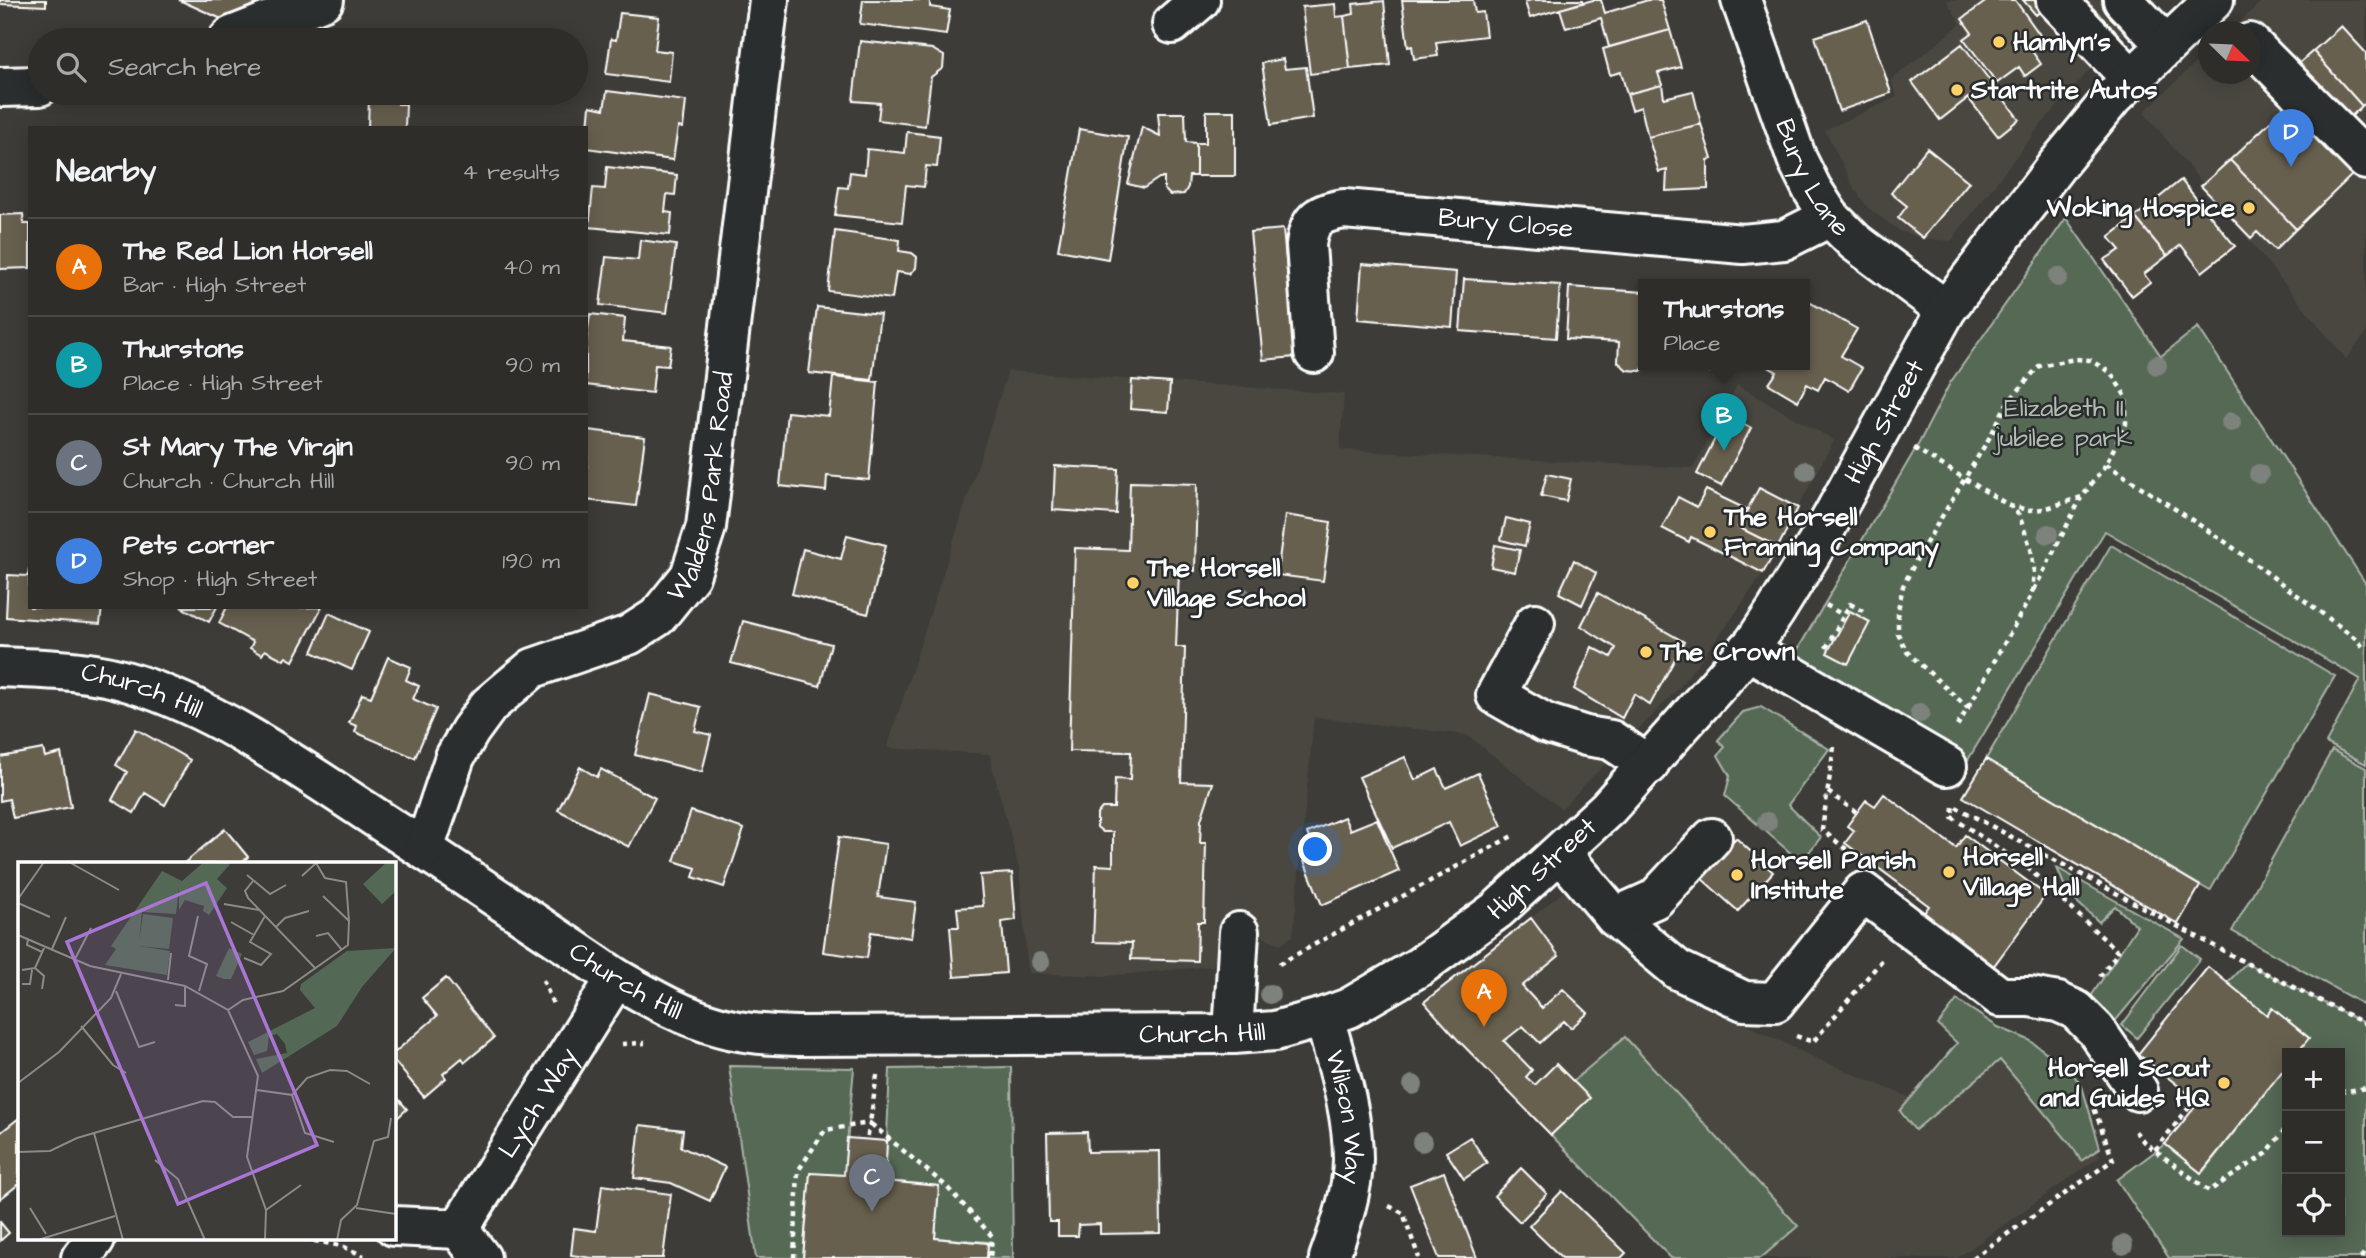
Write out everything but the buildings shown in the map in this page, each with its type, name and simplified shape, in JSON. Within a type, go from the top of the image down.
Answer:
[{"type":"street","points":[[252,28],[324,0]]},
{"type":"street","name":"Waldens Park Road","points":[[424,849],[455,758],[488,705],[533,668],[629,635],[657,617],[690,576],[706,527],[769,0]]},
{"type":"street","name":"Bury Lane","points":[[1741,0],[1797,159],[1830,217],[1882,264],[1946,310]]},
{"type":"street","points":[[2056,0],[2131,78]]},
{"type":"street","points":[[2123,0],[2166,45]]},
{"type":"street","points":[[2200,5],[2223,21]]},
{"type":"street","name":"High Street","points":[[1324,1017],[1349,1008],[1419,967],[1497,910],[1586,831],[1649,765],[1748,649],[1805,566],[1946,310],[2057,165],[2131,78],[2166,45],[2200,5]]},
{"type":"street","points":[[2261,54],[2366,160]]},
{"type":"street","points":[[0,87],[28,86]]},
{"type":"street","name":"Bury Close","points":[[1314,353],[1307,232],[1313,222],[1325,212],[1345,209],[1743,244],[1784,240],[1830,217]]},
{"type":"street","points":[[1535,623],[1496,695],[1545,723],[1586,736],[1611,740],[1649,765]]},
{"type":"street","points":[[1748,649],[1942,763]]},
{"type":"street","name":"Church Hill","points":[[0,667],[110,676],[170,698],[272,751],[616,978],[654,1000],[720,1027],[756,1034],[879,1036],[1233,1034],[1275,1031],[1324,1017]]},
{"type":"street","points":[[1615,917],[1655,899],[1712,838]]},
{"type":"street","points":[[1561,853],[1615,917],[1678,970],[1744,1001],[1775,1002],[1863,892],[2000,997],[2030,997],[2058,1002],[2076,1010],[2095,1030],[2134,1108]]},
{"type":"street","points":[[1233,1034],[1239,932]]},
{"type":"street","name":"Lych Way","points":[[396,1226],[470,1243],[616,978]]},
{"type":"street","name":"Wilson Way","points":[[1324,1017],[1346,1099],[1353,1162],[1339,1229],[1329,1258]]},
{"type":"street","points":[[81,1258],[94,1240]]},
{"type":"path","points":[[1942,763],[1968,708],[2032,594],[2082,497],[2106,464],[2126,424],[2126,397],[2111,373],[2090,360],[2075,359],[2039,366],[2028,378],[2006,405],[1903,586],[1898,611],[1898,634],[1907,652],[1968,708]]},
{"type":"path","points":[[1933,460],[2010,506],[2019,515],[2031,549],[2034,569],[2032,594]]},
{"type":"path","points":[[2106,464],[2224,541],[2354,637],[2366,650]]},
{"type":"path","points":[[2010,506],[2029,510],[2044,509],[2082,497]]},
{"type":"path","points":[[1817,600],[1843,615]]},
{"type":"path","points":[[1813,687],[1837,664],[1822,656],[1850,604],[1863,611]]},
{"type":"path","points":[[1835,739],[1822,830],[1854,855]]},
{"type":"path","points":[[1828,792],[1856,813]]},
{"type":"path","points":[[2076,1010],[2118,952],[2029,869],[1952,817],[1953,806],[2366,1024]]},
{"type":"path","points":[[1236,988],[1525,829]]},
{"type":"path","points":[[1790,1034],[1814,1042],[1891,949]]},
{"type":"path","points":[[867,1140],[880,1057],[879,1036]]},
{"type":"path","points":[[613,1045],[656,1044]]},
{"type":"path","points":[[1973,1258],[2113,1160],[2093,1110],[2088,1086]]},
{"type":"path","points":[[2345,1091],[2366,1088]]},
{"type":"path","points":[[2155,1150],[2195,1100]]},
{"type":"path","points":[[2134,1108],[2144,1142],[2209,1191],[2266,1154],[2282,1133]]},
{"type":"path","points":[[794,1258],[798,1171],[825,1130],[870,1123],[946,1186],[992,1236],[990,1258]]},
{"type":"path","points":[[1379,1200],[1403,1213],[1419,1258]]},
{"type":"path","points":[[309,1240],[342,1246],[368,1258]]},
{"type":"path","points":[[2361,1258],[2366,1249]]},
{"type":"shaded area","points":[[1946,0],[2158,0],[2105,52],[2036,131],[1951,241],[1920,238],[1900,231],[1868,208],[1855,190],[1825,130],[1897,97],[1891,80],[1961,24]]},
{"type":"shaded area","points":[[2263,0],[2366,0],[2366,333],[2346,359],[2144,112],[2198,61],[2198,84],[2261,84],[2261,21],[2241,21]]},
{"type":"shaded area","name":"The Horsell Village School","points":[[1008,371],[1344,394],[1340,450],[1693,468],[1737,385],[1834,440],[1763,573],[1726,627],[1678,689],[1561,809],[1467,735],[1314,717],[1293,936],[1280,944],[1250,931],[1228,932],[1213,966],[1107,976],[1028,973],[1019,868],[989,754],[887,748]]},
{"type":"shaded area","points":[[1571,885],[1706,1005],[1817,1059],[1926,1104],[1998,1045],[2059,1093],[2101,1156],[1957,1258],[1671,1258],[1424,1002],[1489,953]]},
{"type":"green space","name":"Elizabeth II jubilee park","points":[[2066,218],[2161,356],[2198,327],[2366,584],[2366,764],[2326,743],[2360,679],[2105,531],[1968,760],[1791,661],[1919,443],[1950,383]]},
{"type":"green space","points":[[2111,545],[2335,676],[2210,891],[1986,759]]},
{"type":"green space","points":[[1761,707],[1829,749],[1788,805],[1821,837],[1801,862],[1725,796],[1730,776],[1718,755],[1725,747],[1718,740],[1743,712]]},
{"type":"green space","points":[[2332,750],[2366,768],[2366,1006],[2232,931]]},
{"type":"green space","points":[[2057,868],[2184,939],[2112,1025],[2088,1001],[2137,926],[2115,906],[2099,922],[2068,894]]},
{"type":"green space","points":[[2182,945],[2200,959],[2137,1038],[2122,1025]]},
{"type":"green space","points":[[2246,963],[2366,1024],[2366,1258],[2169,1258],[2117,1180],[2165,1144],[2202,1173],[2282,1071],[2282,1237],[2345,1237],[2345,1048],[2301,1048],[2309,1038],[2272,1009],[2267,1015],[2227,983]]},
{"type":"green space","points":[[1957,1000],[1998,1027],[2029,1040],[2069,1069],[2082,1086],[2100,1148],[2081,1161],[2072,1146],[2000,1060],[1915,1130],[1900,1111],[1957,1043],[1938,1025]]},
{"type":"green space","points":[[1625,1037],[1798,1226],[1761,1258],[1671,1258],[1551,1135],[1573,1081]]},
{"type":"green space","points":[[729,1066],[854,1068],[844,1175],[810,1173],[803,1258],[756,1258]]},
{"type":"green space","points":[[1011,1067],[1013,1258],[987,1258],[988,1242],[935,1238],[939,1186],[885,1181],[890,1069]]},
{"type":"place","name":"Hamlyn's","points":[[1999,42]]},
{"type":"place","name":"Startrite Autos","points":[[1957,90]]},
{"type":"place","name":"Pets corner","points":[[2291,167]]},
{"type":"place","name":"Woking Hospice","points":[[2249,208]]},
{"type":"place","name":"Thurstons","points":[[1724,451]]},
{"type":"place","name":"The Horsell Framing Company","points":[[1710,532]]},
{"type":"place","name":"The Horsell Village School","points":[[1133,583]]},
{"type":"place","name":"The Crown","points":[[1646,652]]},
{"type":"place","name":"Horsell Village Hall","points":[[1949,872]]},
{"type":"place","name":"Horsell Parish Institute","points":[[1737,875]]},
{"type":"place","name":"The Red Lion Horsell","points":[[1484,1027]]},
{"type":"place","name":"Horsell Scout and Guides HQ","points":[[2224,1083]]},
{"type":"place","name":"St Mary The Virgin","points":[[872,1212]]}]
